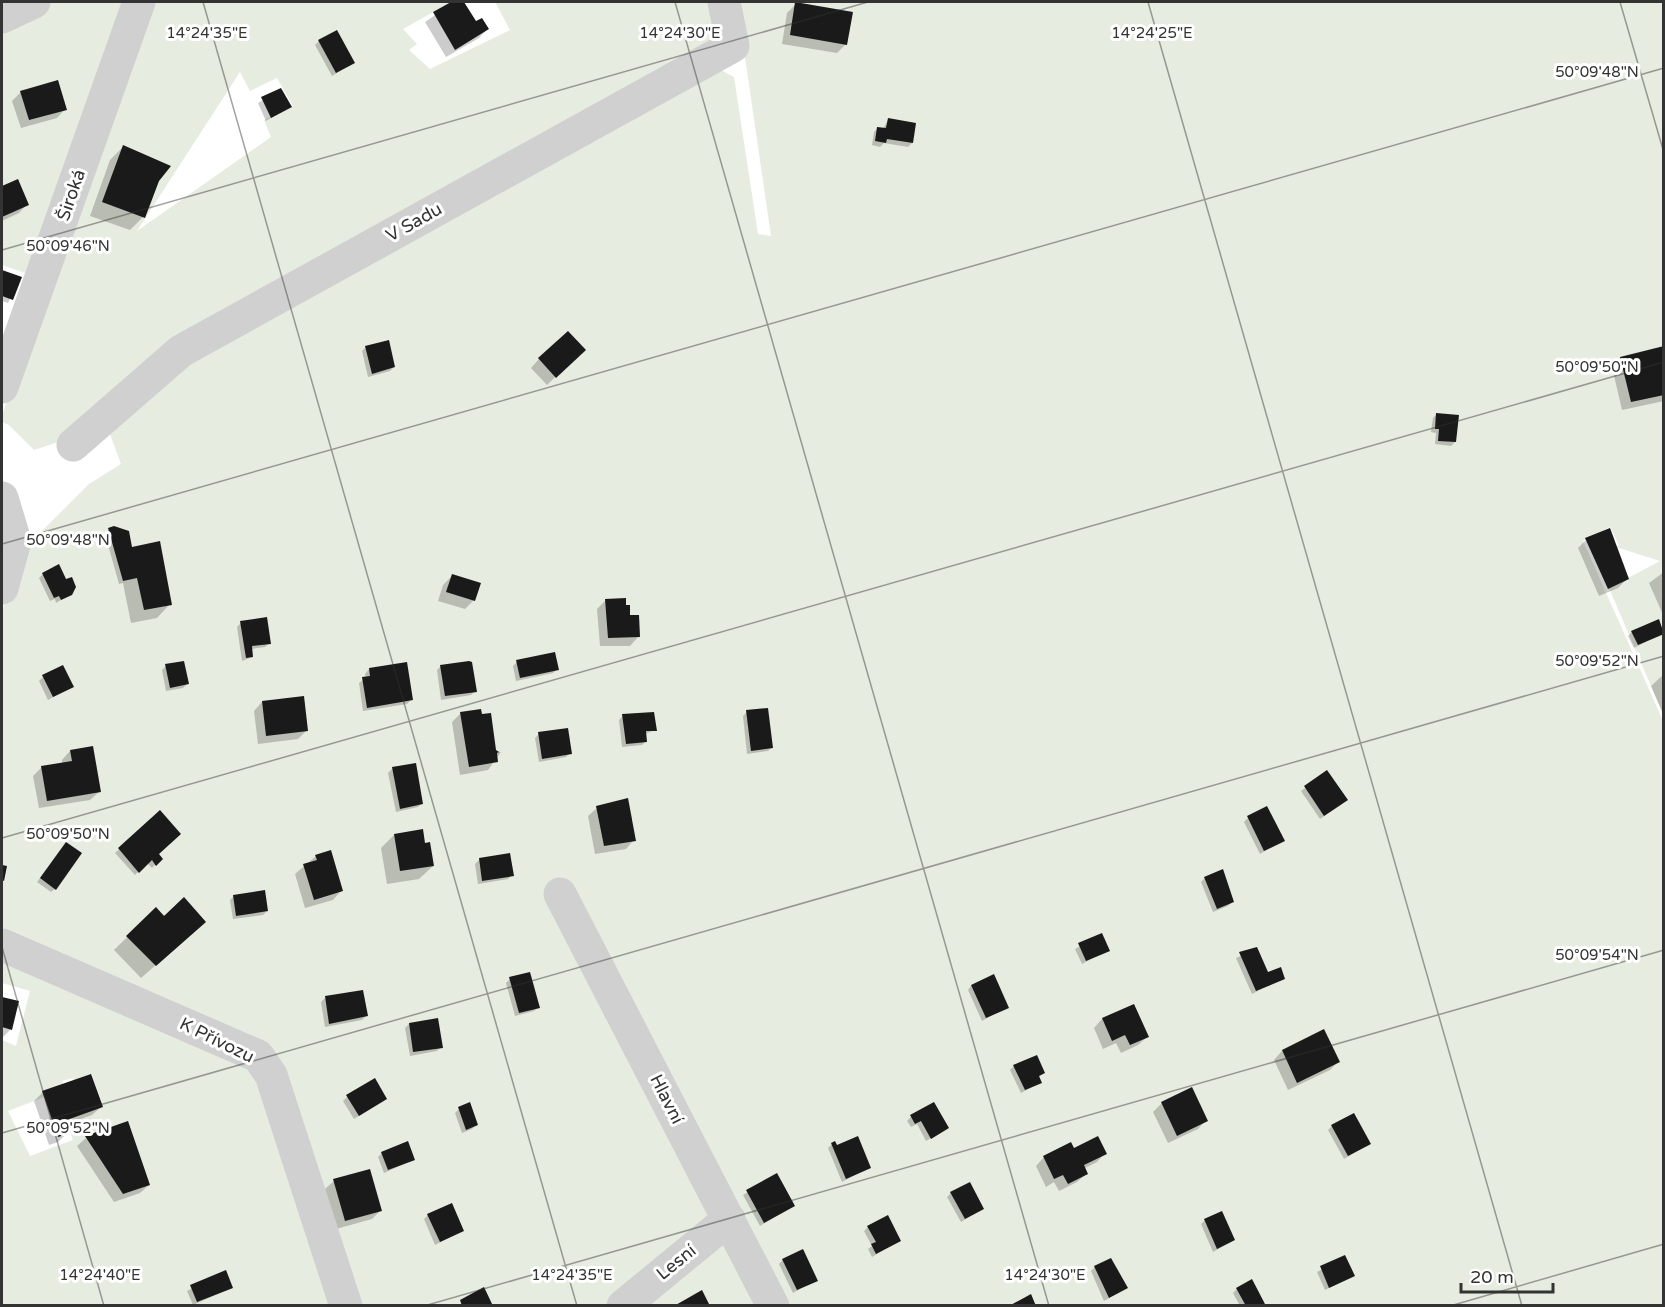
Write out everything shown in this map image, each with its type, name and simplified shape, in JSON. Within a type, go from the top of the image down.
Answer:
[{"type":"street","points":[[2,16],[34,2]]},
{"type":"street","name":"Široká","points":[[2,387],[139,2]]},
{"type":"street","name":"V Sadu","points":[[73,445],[181,351],[733,46],[724,2]]},
{"type":"street","points":[[2,498],[15,541],[2,588]]},
{"type":"street","name":"Hlavní","points":[[560,894],[773,1305]]},
{"type":"street","name":"K Přívozu","points":[[2,945],[258,1056],[270,1075],[346,1305]]},
{"type":"street","name":"Lesní","points":[[623,1305],[729,1219]]},
{"type":"shaded area","points":[[45,2],[128,2],[28,274],[2,265],[2,22]]},
{"type":"shaded area","points":[[153,2],[451,2],[403,29],[417,44],[409,50],[430,69],[510,30],[495,2],[713,2],[719,69],[734,77],[758,234],[771,236],[737,2],[1663,2],[1663,714],[1609,588],[1660,561],[1616,547],[1619,545],[1610,527],[1583,541],[1663,721],[1663,1305],[354,1305],[269,1052],[11,938],[2,926],[2,613],[16,557],[89,484],[121,464],[107,426],[34,450],[9,425],[2,422],[2,415]],"holes":[[[240,72],[250,91],[277,78],[293,106],[264,120],[271,137],[137,231]]]},
{"type":"shaded area","points":[[2,957],[250,1064],[331,1305],[2,1305],[2,1040],[16,1046],[30,991],[2,983]],"holes":[[[73,1078],[85,1112],[66,1119],[73,1140],[30,1156],[8,1111],[65,1089],[62,1081]]]},
{"type":"building","points":[[451,2],[464,2],[476,21],[482,18],[489,29],[455,50],[433,12]]},
{"type":"building","points":[[795,2],[853,12],[847,45],[790,35]]},
{"type":"building","points":[[337,30],[355,63],[336,73],[318,40]]},
{"type":"building","points":[[58,80],[67,110],[29,120],[20,91]]},
{"type":"building","points":[[281,88],[292,107],[271,118],[261,97]]},
{"type":"building","points":[[888,118],[916,123],[913,143],[887,139],[886,143],[875,141],[877,127],[886,128]]},
{"type":"building","points":[[123,145],[171,166],[159,181],[145,218],[102,202]]},
{"type":"building","points":[[18,179],[29,205],[2,217],[2,186]]},
{"type":"building","points":[[2,270],[22,277],[13,300],[2,296]]},
{"type":"building","points":[[568,331],[586,350],[556,378],[538,358]]},
{"type":"building","points":[[389,340],[395,367],[372,374],[365,346]]},
{"type":"building","points":[[1664,346],[1664,395],[1631,402],[1620,357]]},
{"type":"building","points":[[1436,413],[1459,415],[1456,442],[1438,441],[1439,429],[1435,429]]},
{"type":"building","points":[[114,526],[129,531],[132,547],[160,541],[172,605],[144,610],[137,578],[123,581],[108,528]]},
{"type":"building","points":[[1610,528],[1629,579],[1608,589],[1585,538]]},
{"type":"building","points":[[59,564],[66,579],[72,577],[76,587],[72,595],[61,600],[59,596],[54,598],[42,573]]},
{"type":"building","points":[[452,574],[481,583],[475,601],[446,592]]},
{"type":"building","points":[[626,598],[626,605],[630,605],[630,615],[639,615],[640,637],[608,638],[605,599]]},
{"type":"building","points":[[267,617],[271,644],[252,646],[253,657],[246,658],[240,621]]},
{"type":"building","points":[[1659,619],[1664,634],[1638,645],[1631,631]]},
{"type":"building","points":[[555,652],[559,670],[520,678],[516,660]]},
{"type":"building","points":[[184,661],[189,684],[170,688],[165,664]]},
{"type":"building","points":[[407,662],[413,700],[367,708],[362,677],[370,676],[369,668]]},
{"type":"building","points":[[472,662],[477,692],[445,696],[440,665]]},
{"type":"building","points":[[63,665],[74,687],[53,697],[42,675]]},
{"type":"building","points":[[304,696],[308,731],[266,736],[262,701]]},
{"type":"building","points":[[768,708],[773,748],[751,751],[746,710]]},
{"type":"building","points":[[481,709],[482,714],[491,713],[496,750],[499,752],[497,753],[498,762],[469,767],[460,712]]},
{"type":"building","points":[[654,712],[657,731],[646,731],[647,742],[626,744],[622,714]]},
{"type":"building","points":[[568,728],[572,754],[542,759],[538,732]]},
{"type":"building","points":[[93,746],[101,792],[47,801],[41,766],[72,761],[70,750]]},
{"type":"building","points":[[416,763],[423,804],[400,809],[392,767]]},
{"type":"building","points":[[1327,770],[1348,800],[1324,816],[1304,786]]},
{"type":"building","points":[[628,798],[636,841],[604,846],[596,806]]},
{"type":"building","points":[[1267,806],[1285,841],[1264,851],[1247,816]]},
{"type":"building","points":[[160,810],[181,834],[159,854],[163,859],[156,866],[152,860],[139,873],[118,848]]},
{"type":"building","points":[[423,829],[425,843],[430,842],[434,866],[400,871],[394,834]]},
{"type":"building","points":[[66,842],[82,853],[56,890],[40,878]]},
{"type":"building","points":[[331,850],[343,891],[314,900],[303,864],[317,860],[315,855]]},
{"type":"building","points":[[510,853],[514,876],[482,881],[479,858]]},
{"type":"building","points":[[2,865],[7,866],[4,881],[2,880]]},
{"type":"building","points":[[1223,869],[1234,902],[1217,909],[1204,877]]},
{"type":"building","points":[[265,890],[268,911],[236,916],[233,895]]},
{"type":"building","points":[[184,897],[206,922],[156,966],[126,936],[156,907],[164,916]]},
{"type":"building","points":[[1102,933],[1110,951],[1086,961],[1078,943]]},
{"type":"building","points":[[1257,947],[1268,972],[1281,967],[1285,979],[1256,991],[1239,952]]},
{"type":"building","points":[[530,972],[540,1008],[519,1013],[509,977]]},
{"type":"building","points":[[994,974],[1009,1008],[986,1018],[971,985]]},
{"type":"building","points":[[363,990],[368,1016],[329,1024],[325,996]]},
{"type":"building","points":[[2,997],[19,1001],[12,1030],[2,1027]]},
{"type":"building","points":[[1134,1004],[1149,1037],[1130,1045],[1125,1035],[1112,1041],[1102,1018]]},
{"type":"building","points":[[438,1018],[443,1048],[413,1052],[409,1023]]},
{"type":"building","points":[[1324,1029],[1340,1062],[1297,1083],[1282,1050]]},
{"type":"building","points":[[1037,1055],[1045,1073],[1039,1076],[1042,1083],[1025,1090],[1013,1065]]},
{"type":"building","points":[[91,1074],[103,1107],[64,1121],[68,1134],[58,1137],[42,1091]]},
{"type":"building","points":[[375,1078],[387,1099],[359,1116],[346,1095]]},
{"type":"building","points":[[1192,1087],[1208,1121],[1177,1136],[1161,1102]]},
{"type":"building","points":[[470,1102],[478,1125],[466,1130],[458,1107]]},
{"type":"building","points":[[934,1102],[949,1128],[931,1139],[921,1121],[915,1124],[910,1115]]},
{"type":"building","points":[[1354,1113],[1371,1144],[1348,1156],[1331,1125]]},
{"type":"building","points":[[128,1121],[150,1185],[123,1194],[85,1136]]},
{"type":"building","points":[[858,1136],[871,1168],[846,1179],[831,1143],[835,1141],[837,1145]]},
{"type":"building","points":[[1098,1136],[1107,1154],[1084,1165],[1088,1174],[1068,1184],[1063,1175],[1054,1179],[1043,1156],[1071,1142],[1074,1148]]},
{"type":"building","points":[[408,1141],[415,1160],[388,1170],[381,1152]]},
{"type":"building","points":[[370,1169],[382,1211],[345,1221],[333,1179]]},
{"type":"building","points":[[777,1173],[795,1206],[764,1223],[746,1190]]},
{"type":"building","points":[[970,1182],[984,1209],[965,1219],[950,1192]]},
{"type":"building","points":[[452,1203],[464,1231],[440,1242],[427,1214]]},
{"type":"building","points":[[1222,1211],[1235,1240],[1217,1249],[1204,1219]]},
{"type":"building","points":[[888,1215],[901,1241],[876,1254],[871,1244],[876,1242],[867,1226]]},
{"type":"building","points":[[803,1249],[818,1281],[797,1290],[782,1259]]},
{"type":"building","points":[[1345,1255],[1355,1276],[1329,1288],[1320,1266]]},
{"type":"building","points":[[1111,1258],[1128,1288],[1109,1298],[1094,1266]]},
{"type":"building","points":[[226,1270],[233,1288],[197,1302],[190,1285]]},
{"type":"building","points":[[1252,1279],[1266,1306],[1246,1306],[1236,1288]]},
{"type":"building","points":[[484,1287],[493,1306],[462,1306],[460,1300]]},
{"type":"building","points":[[702,1290],[710,1306],[674,1306]]},
{"type":"building","points":[[1031,1294],[1036,1306],[1009,1306]]}]
